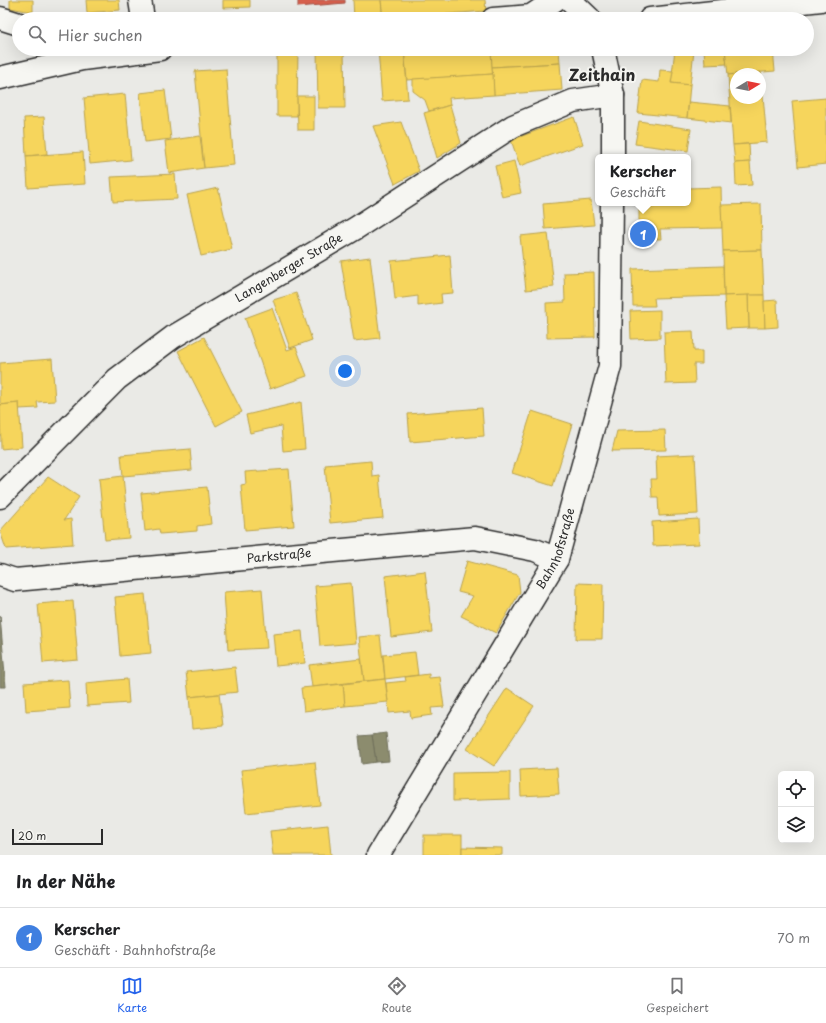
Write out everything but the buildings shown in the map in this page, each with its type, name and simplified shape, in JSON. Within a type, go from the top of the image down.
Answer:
[{"type":"street","points":[[140,0],[142,12]]},
{"type":"street","points":[[537,12],[555,0]]},
{"type":"street","points":[[570,0],[583,12]]},
{"type":"street","points":[[713,12],[821,0]]},
{"type":"street","points":[[0,18],[12,22]]},
{"type":"street","points":[[0,78],[73,56]]},
{"type":"street","points":[[604,56],[613,95],[613,154]]},
{"type":"street","name":"Langenberger Straße","points":[[0,497],[117,379],[173,337],[356,228],[513,126],[573,101],[613,95]]},
{"type":"street","name":"Bahnhofstraße","points":[[378,855],[557,559],[610,366],[612,206]]},
{"type":"street","name":"Parkstraße","points":[[0,575],[15,580],[475,538],[529,549],[557,559]]},
{"type":"place","name":"Kerscher","points":[[643,234]]},
{"type":"district","name":"Zeithain","points":[[602,75]]}]
